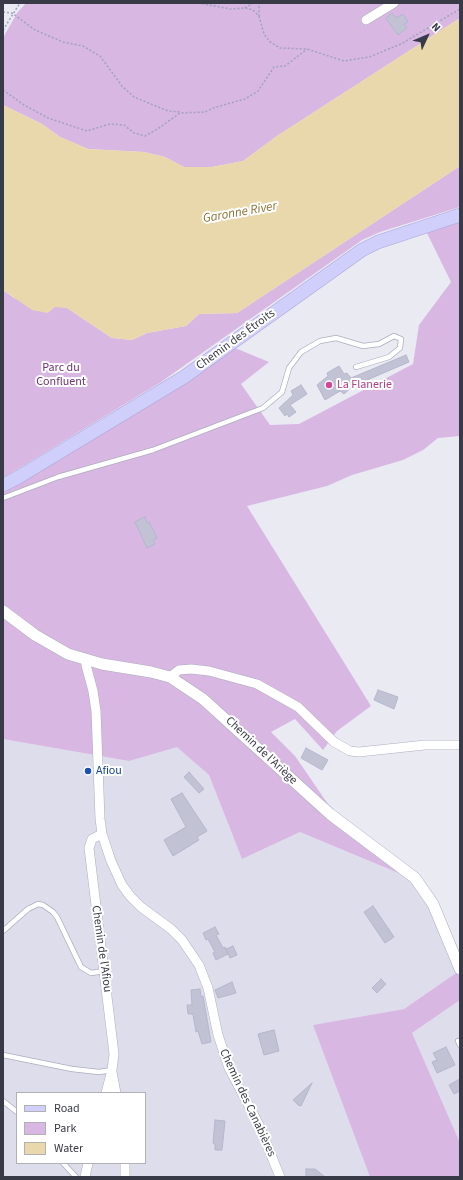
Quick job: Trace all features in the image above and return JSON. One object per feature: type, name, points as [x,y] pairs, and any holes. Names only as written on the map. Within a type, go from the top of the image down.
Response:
[{"type":"main road","name":"Chemin des Étroits","points":[[3,485],[184,377],[362,250],[378,242],[460,216]]},
{"type":"main road","name":"Chemin des Étroits","points":[[3,489],[17,478]]},
{"type":"street","points":[[366,20],[394,3]]},
{"type":"street","name":"Chemin de l'Ariège","points":[[3,611],[50,644],[86,660],[170,677],[203,699],[330,814],[415,878],[433,904],[460,969]]},
{"type":"street","name":"Chemin des Canabières","points":[[86,660],[86,665],[94,691],[96,711],[97,770],[102,834],[111,861],[122,885],[130,896],[141,907],[171,929],[182,940],[199,965],[208,988],[218,1035],[229,1068],[259,1125],[280,1177]]},
{"type":"street","points":[[170,677],[179,670],[191,669],[209,671],[257,684],[298,706],[334,742],[350,751],[359,752],[425,745],[460,745]]},
{"type":"street","name":"Chemin de l'Afiou","points":[[102,834],[92,839],[89,848],[114,1054],[112,1070],[106,1092]]},
{"type":"street","name":"Chemin de l'Afiou","points":[[112,1070],[116,1092]]},
{"type":"street","points":[[85,1177],[88,1164]]},
{"type":"street","points":[[125,1177],[126,1164]]},
{"type":"lane","points":[[3,498],[58,477],[153,450],[263,408],[282,392],[289,368],[301,352],[320,341],[336,338],[363,346],[378,344],[394,336],[401,339],[400,348],[389,357],[356,367]]},
{"type":"lane","points":[[3,931],[28,909],[38,904],[48,907],[57,917],[81,968],[91,973],[104,971]]},
{"type":"lane","points":[[3,1055],[72,1069],[99,1072],[112,1070]]},
{"type":"lane","points":[[3,1101],[16,1111]]},
{"type":"lane","points":[[64,1164],[76,1177]]},
{"type":"path","points":[[3,30],[12,13],[20,3]]},
{"type":"path","points":[[198,3],[231,9],[245,8],[253,10],[259,16]]},
{"type":"path","points":[[245,8],[253,3]]},
{"type":"path","points":[[259,3],[259,16],[264,34],[270,42],[280,48],[307,50],[344,61],[369,57],[401,44],[460,10]]},
{"type":"path","points":[[3,12],[12,13],[35,30],[63,42],[83,46],[100,56],[122,86],[134,98],[168,111],[205,112],[245,99],[258,91],[274,67],[285,66],[307,50]]},
{"type":"path","points":[[3,90],[24,105],[48,118],[87,131],[110,124],[124,125],[134,133],[145,136],[159,128],[180,112]]},
{"type":"shaded area","points":[[3,739],[129,761],[177,746],[209,775],[242,859],[300,832],[420,882],[459,971],[404,1009],[313,1025],[370,1177],[3,1177]]},
{"type":"shaded area","points":[[460,1000],[460,1143],[412,1033]]},
{"type":"green space","points":[[26,3],[460,3],[460,18],[277,136],[243,161],[212,167],[184,167],[165,157],[144,152],[88,149],[60,137],[42,124],[3,105],[3,38],[17,13]]},
{"type":"green space","name":"Parc du Confluent","points":[[460,166],[460,207],[380,232],[362,240],[161,382],[3,478],[3,290],[14,298],[67,308],[112,338],[132,340],[147,333],[186,326],[199,314],[237,313]]},
{"type":"green space","points":[[460,221],[460,436],[438,438],[423,450],[403,460],[352,475],[327,486],[247,506],[371,706],[337,731],[323,750],[295,719],[271,732],[295,756],[330,807],[420,882],[300,832],[242,859],[209,775],[177,747],[129,761],[3,739],[3,493],[235,348],[269,362],[241,384],[270,425],[299,424],[413,364],[419,325],[451,282],[426,231]]},
{"type":"green space","points":[[459,971],[460,1000],[412,1033],[460,1143],[460,1177],[370,1177],[313,1025],[404,1009]]},
{"type":"water","name":"Garonne River","points":[[460,18],[460,166],[237,313],[199,314],[186,326],[147,333],[132,340],[112,338],[67,308],[55,307],[48,313],[32,310],[3,290],[3,105],[42,124],[60,137],[88,149],[144,152],[165,157],[184,167],[212,167],[243,161],[277,136]]},
{"type":"building","points":[[392,13],[396,18],[403,14],[408,22],[404,24],[407,28],[398,35],[386,18]]},
{"type":"building","points":[[406,355],[409,362],[353,386],[344,394],[340,391],[325,400],[317,385],[328,376],[327,373],[339,366],[344,374],[347,373],[351,378]]},
{"type":"building","points":[[301,385],[307,394],[290,405],[296,412],[289,417],[287,414],[285,416],[279,408],[293,395],[291,391]]},
{"type":"building","points":[[145,517],[147,523],[149,522],[157,538],[153,540],[155,544],[147,548],[135,522]]},
{"type":"building","points":[[378,690],[398,697],[394,709],[374,700]]},
{"type":"building","points":[[306,748],[328,760],[322,770],[301,758]]},
{"type":"building","points":[[189,772],[204,789],[199,793],[184,777]]},
{"type":"building","points":[[182,793],[207,831],[197,837],[199,840],[173,856],[164,840],[186,827],[171,799]]},
{"type":"building","points":[[373,906],[394,937],[385,943],[364,912]]},
{"type":"building","points":[[215,927],[219,934],[216,935],[223,948],[225,947],[228,954],[216,960],[213,953],[215,952],[208,939],[206,940],[203,933]]},
{"type":"building","points":[[233,946],[237,955],[230,958],[226,949]]},
{"type":"building","points":[[381,979],[386,984],[377,993],[372,988]]},
{"type":"building","points":[[232,982],[236,993],[218,998],[215,990]]},
{"type":"building","points":[[200,989],[201,997],[203,996],[211,1042],[202,1044],[198,1031],[196,1032],[193,1014],[188,1014],[187,1005],[192,1005],[191,990]]},
{"type":"building","points":[[274,1030],[279,1051],[264,1055],[258,1034]]},
{"type":"building","points":[[446,1047],[455,1065],[437,1073],[432,1062],[437,1060],[433,1053]]},
{"type":"building","points":[[460,1079],[460,1091],[454,1094],[449,1085]]},
{"type":"building","points":[[312,1083],[301,1106],[298,1105],[293,1100]]},
{"type":"building","points":[[215,1120],[225,1121],[222,1150],[215,1150],[215,1144],[213,1143]]},
{"type":"building","points":[[306,1169],[315,1169],[325,1177],[306,1177]]},
{"type":"place","name":"La Flanerie","points":[[329,385]]},
{"type":"place","name":"Afiou","points":[[88,771]]}]
